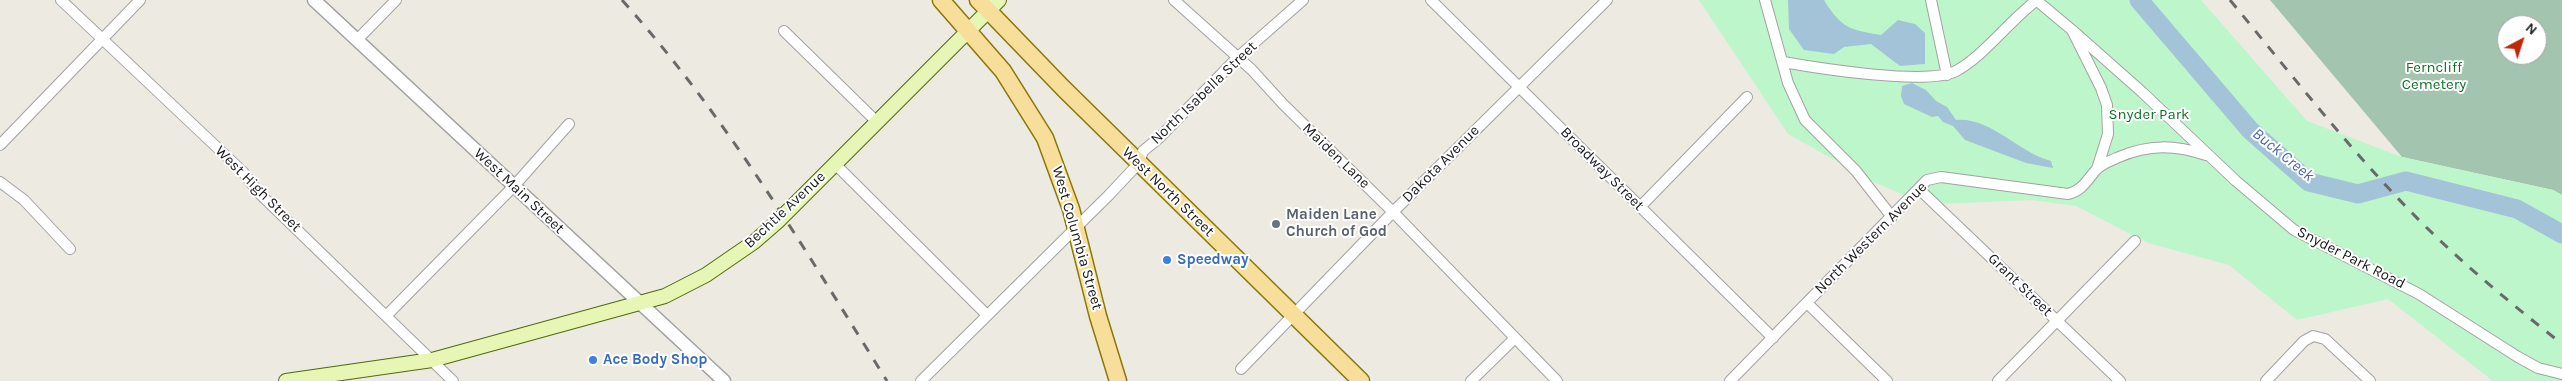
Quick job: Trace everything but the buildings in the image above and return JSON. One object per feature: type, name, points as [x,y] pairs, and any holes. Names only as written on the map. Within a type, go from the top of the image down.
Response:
[{"type":"main road","points":[[941,0],[969,29]]},
{"type":"main road","name":"Bechtle Avenue","points":[[286,381],[432,360],[665,296],[706,275],[754,242],[835,164],[969,29],[989,4]]},
{"type":"main road","name":"West North Street","points":[[989,4],[1139,163],[1361,381]]},
{"type":"main road","name":"West Columbia Street","points":[[969,29],[1003,71],[1045,138],[1058,168],[1118,381]]},
{"type":"street","name":"West High Street","points":[[61,0],[244,172],[259,193],[453,381]]},
{"type":"street","points":[[0,145],[140,0]]},
{"type":"street","name":"West Main Street","points":[[314,0],[724,381]]},
{"type":"street","points":[[357,40],[396,0]]},
{"type":"street","name":"Maiden Lane","points":[[1174,0],[1252,70],[1283,104],[1393,212],[1514,339],[1557,381]]},
{"type":"street","name":"North Isabella Street","points":[[921,381],[1139,163],[1143,151],[1159,138],[1237,58],[1303,0]]},
{"type":"street","name":"Broadway Street","points":[[1431,0],[1773,338]]},
{"type":"street","name":"Dakota Avenue","points":[[1241,369],[1393,212],[1580,25],[1608,0]]},
{"type":"street","points":[[1765,0],[1794,101],[1806,120],[1856,171],[1892,217]]},
{"type":"street","points":[[1931,0],[1947,74]]},
{"type":"street","name":"Snyder Park Road","points":[[1783,62],[1847,72],[1932,76],[1947,74],[1967,64],[2010,22],[2036,0],[2142,92],[2270,212],[2294,230],[2419,294],[2538,368],[2562,374]]},
{"type":"street","name":"Snyder Park Road","points":[[2072,30],[2090,63],[2106,105],[2108,134],[2096,169]]},
{"type":"street","points":[[784,31],[877,122]]},
{"type":"street","points":[[1640,207],[1747,97]]},
{"type":"street","points":[[387,315],[514,186],[569,124]]},
{"type":"street","name":"North Western Avenue","points":[[1730,381],[1927,180],[1941,177],[2068,194],[2083,188],[2096,169],[2113,159],[2146,148],[2175,147],[2209,156]]},
{"type":"street","points":[[835,164],[987,315]]},
{"type":"street","points":[[0,182],[24,200],[70,249]]},
{"type":"street","name":"Grant Street","points":[[1920,189],[2120,381]]},
{"type":"street","points":[[1998,381],[2136,241]]},
{"type":"street","points":[[1807,303],[1887,381]]},
{"type":"street","points":[[2266,381],[2304,341],[2313,336],[2325,339],[2370,381]]},
{"type":"street","points":[[1472,381],[1514,339]]},
{"type":"green space","name":"Snyder Park","points":[[1699,0],[2201,0],[2307,121],[2402,157],[2553,190],[2562,195],[2562,381],[2493,381],[2388,299],[2297,320],[2229,265],[2148,243],[2076,206],[2032,200],[1940,204],[1906,196],[1874,182],[1788,134]]},
{"type":"green space","name":"Ferncliff Cemetery","points":[[2270,0],[2562,0],[2562,195],[2553,190],[2402,157]]},
{"type":"water","points":[[1788,0],[1824,0],[1841,22],[1854,29],[1870,33],[1881,35],[1898,20],[1915,24],[1925,33],[1925,64],[1900,66],[1871,44],[1844,47],[1834,54],[1804,50],[1789,29]]},
{"type":"water","points":[[1912,83],[1926,90],[1936,101],[1947,107],[1956,120],[1981,124],[1992,129],[2039,157],[2051,161],[2053,168],[2026,163],[1965,140],[1953,126],[1943,122],[1938,116],[1932,117],[1904,104],[1901,96],[1902,86]]},
{"type":"waterway","name":"Buck Creek","points":[[2139,0],[2250,130],[2309,182],[2358,194],[2406,181],[2517,209],[2562,234]]},
{"type":"railway","points":[[622,0],[660,44],[730,137],[795,233],[887,381]]},
{"type":"railway","points":[[2230,0],[2371,169],[2421,222],[2472,270],[2562,344]]},
{"type":"place","name":"Maiden Lane Church of God","points":[[1276,224]]},
{"type":"place","name":"Speedway","points":[[1167,260]]},
{"type":"place","name":"Ace Body Shop","points":[[593,360]]}]
